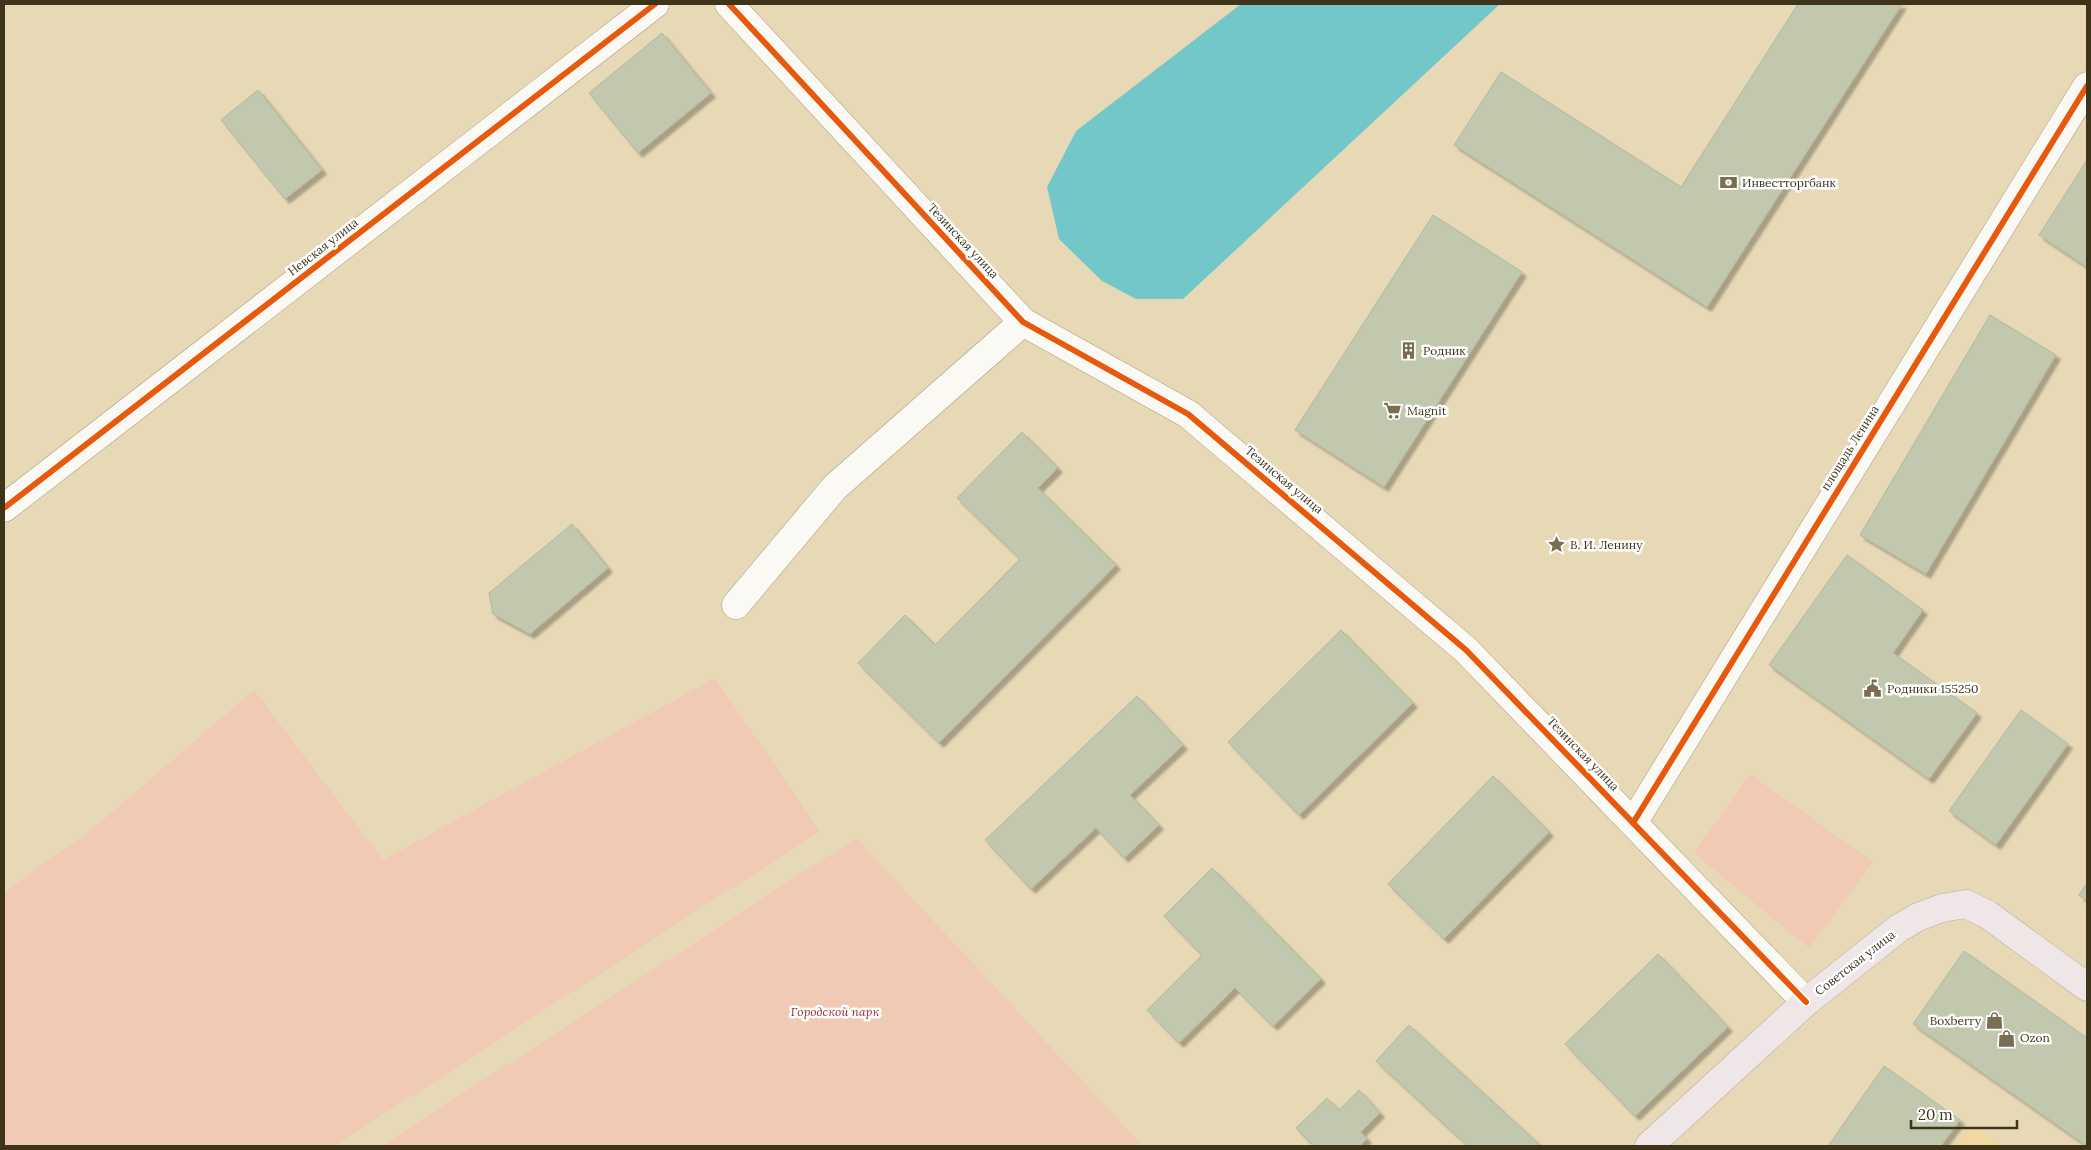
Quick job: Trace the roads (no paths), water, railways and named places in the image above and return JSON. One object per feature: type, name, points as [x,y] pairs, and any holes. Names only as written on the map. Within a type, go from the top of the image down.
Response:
[{"type":"main road","name":"Советская улица","points":[[1649,1146],[1806,1002],[1906,924],[1918,917],[1942,908],[1966,904],[1987,914],[2087,987]]},
{"type":"street","name":"Невская улица","points":[[4,508],[655,4]]},
{"type":"street","name":"Тезинская улица","points":[[729,4],[1023,322],[1188,414],[1466,650],[1806,1002]]},
{"type":"street","name":"площадь Ленина","points":[[1633,823],[2087,86]]},
{"type":"street","points":[[736,605],[835,487],[1023,322]]},
{"type":"water","points":[[1241,4],[1500,4],[1183,299],[1136,299],[1102,281],[1059,239],[1047,187],[1076,131]]},
{"type":"place","name":"Инвестторгбанк","points":[[1728,183]]},
{"type":"place","name":"Родник","points":[[1409,351]]},
{"type":"place","name":"Magnit","points":[[1393,411]]},
{"type":"place","name":"В. И. Ленину","points":[[1556,545]]},
{"type":"place","name":"Родники 155250","points":[[1873,689]]},
{"type":"place","name":"Boxberry","points":[[1995,1021]]},
{"type":"place","name":"Ozon","points":[[2006,1038]]},
{"type":"park label","name":"Городской парк","points":[[835,1012]]}]
